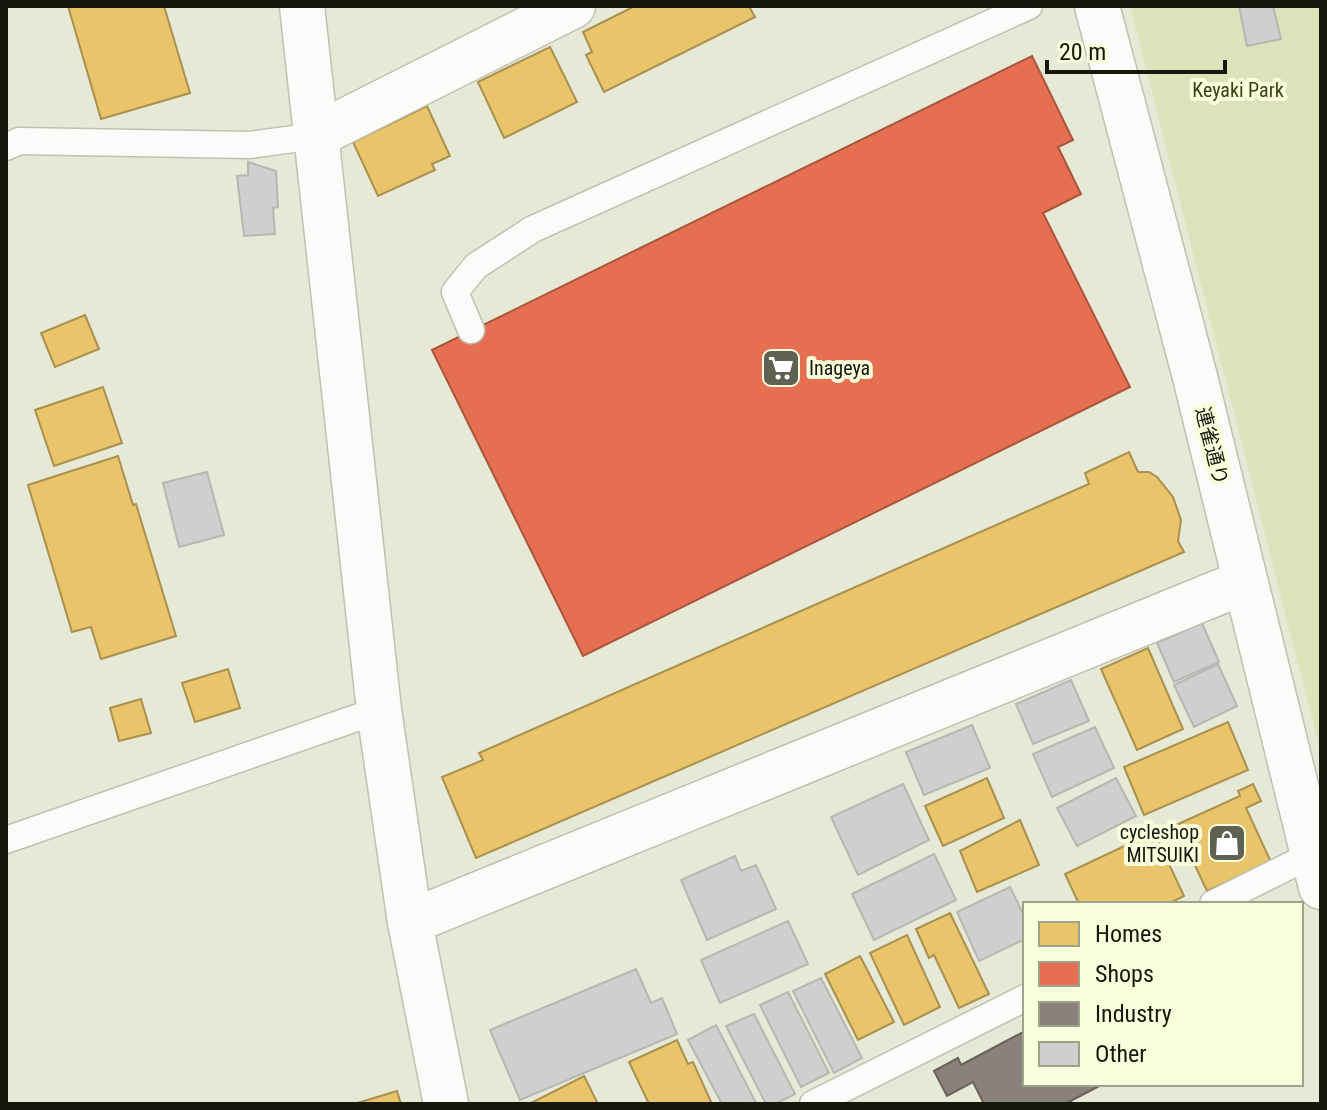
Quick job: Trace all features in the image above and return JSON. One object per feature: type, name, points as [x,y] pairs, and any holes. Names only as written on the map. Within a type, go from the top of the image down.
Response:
[{"type":"street","points":[[302,6],[379,710],[410,922],[446,1104]]},
{"type":"street","points":[[315,136],[573,6]]},
{"type":"street","name":"連雀通り","points":[[1097,6],[1195,377],[1317,870]]},
{"type":"street","points":[[410,922],[1244,582]]},
{"type":"lane","points":[[471,330],[455,292],[476,266],[533,229],[1029,6]]},
{"type":"lane","points":[[6,147],[19,141],[249,145],[315,136]]},
{"type":"lane","points":[[6,840],[379,710]]},
{"type":"lane","points":[[1219,902],[1317,870]]},
{"type":"lane","points":[[813,1104],[1023,999]]},
{"type":"green space","name":"Keyaki Park","points":[[1130,6],[1321,6],[1321,753]]},
{"type":"building: Homes","points":[[68,6],[164,6],[190,93],[101,119]]},
{"type":"building: Homes","points":[[635,6],[749,6],[755,17],[604,92],[586,55],[592,52],[583,32]]},
{"type":"building: Homes","points":[[550,47],[577,102],[504,138],[478,82]]},
{"type":"building: Homes","points":[[427,106],[450,156],[432,164],[435,170],[378,196],[353,142]]},
{"type":"building: Homes","points":[[85,315],[99,349],[55,367],[41,333]]},
{"type":"building: Homes","points":[[103,387],[122,443],[54,466],[35,410]]},
{"type":"building: Homes","points":[[1129,452],[1138,472],[1149,472],[1157,477],[1173,497],[1181,520],[1178,541],[1184,552],[476,858],[442,777],[483,760],[479,753],[1089,484],[1085,473]]},
{"type":"building: Homes","points":[[118,456],[133,505],[136,504],[176,636],[101,659],[91,627],[72,632],[28,485]]},
{"type":"building: Homes","points":[[1148,648],[1183,729],[1137,750],[1101,669]]},
{"type":"building: Homes","points":[[228,669],[240,708],[195,722],[182,683]]},
{"type":"building: Homes","points":[[141,699],[151,733],[119,741],[110,708]]},
{"type":"building: Homes","points":[[1228,722],[1248,770],[1144,815],[1124,767]]},
{"type":"building: Homes","points":[[987,778],[1004,818],[943,846],[925,806]]},
{"type":"building: Homes","points":[[1253,784],[1261,801],[1246,808],[1271,862],[1207,891],[1176,825],[1240,796],[1238,791]]},
{"type":"building: Homes","points":[[1020,820],[1039,865],[977,892],[960,851]]},
{"type":"building: Homes","points":[[1154,832],[1184,896],[1172,902],[1078,902],[1065,874]]},
{"type":"building: Homes","points":[[950,913],[989,994],[959,1008],[934,955],[929,958],[916,929]]},
{"type":"building: Homes","points":[[907,935],[940,1007],[904,1025],[870,953]]},
{"type":"building: Homes","points":[[860,956],[894,1022],[858,1040],[825,974]]},
{"type":"building: Homes","points":[[677,1040],[688,1064],[693,1062],[712,1104],[649,1104],[629,1062]]},
{"type":"building: Homes","points":[[584,1076],[598,1104],[531,1103]]},
{"type":"building: Homes","points":[[397,1091],[401,1104],[354,1104]]},
{"type":"building: Shops","name":"Inageya","points":[[1032,56],[1073,140],[1058,147],[1081,194],[1043,213],[1130,387],[583,656],[432,350]]},
{"type":"building: Industry","points":[[1023,1032],[1023,1086],[1099,1086],[1065,1104],[984,1104],[973,1082],[947,1096],[934,1071],[958,1058],[961,1065]]},
{"type":"building: Other","points":[[1239,6],[1273,6],[1281,39],[1247,46]]},
{"type":"building: Other","points":[[248,162],[276,171],[278,207],[273,208],[275,234],[244,236],[237,176],[248,175]]},
{"type":"building: Other","points":[[207,472],[224,535],[179,547],[163,483]]},
{"type":"building: Other","points":[[1202,623],[1219,662],[1174,682],[1157,643]]},
{"type":"building: Other","points":[[1218,664],[1237,706],[1194,727],[1174,685]]},
{"type":"building: Other","points":[[1071,680],[1089,721],[1033,744],[1016,704]]},
{"type":"building: Other","points":[[972,725],[990,768],[924,795],[906,752]]},
{"type":"building: Other","points":[[1095,727],[1114,768],[1052,797],[1033,754]]},
{"type":"building: Other","points":[[1116,778],[1136,816],[1077,846],[1057,808]]},
{"type":"building: Other","points":[[903,784],[929,840],[858,875],[831,817]]},
{"type":"building: Other","points":[[934,854],[956,900],[874,940],[852,894]]},
{"type":"building: Other","points":[[735,856],[741,871],[756,865],[776,909],[707,940],[681,880]]},
{"type":"building: Other","points":[[1010,887],[1023,914],[1023,940],[979,961],[957,912]]},
{"type":"building: Other","points":[[788,921],[808,964],[720,1003],[701,960]]},
{"type":"building: Other","points":[[636,969],[651,1003],[662,998],[677,1034],[520,1100],[490,1030]]},
{"type":"building: Other","points":[[821,978],[862,1058],[834,1073],[793,991]]},
{"type":"building: Other","points":[[788,992],[829,1073],[801,1087],[760,1005]]},
{"type":"building: Other","points":[[754,1014],[795,1094],[775,1104],[766,1104],[726,1026]]},
{"type":"building: Other","points":[[716,1025],[756,1103],[722,1104],[688,1040]]},
{"type":"place","name":"Inageya","points":[[781,368]]},
{"type":"place","name":"cycleshop MITSUIKI","points":[[1227,843]]}]
